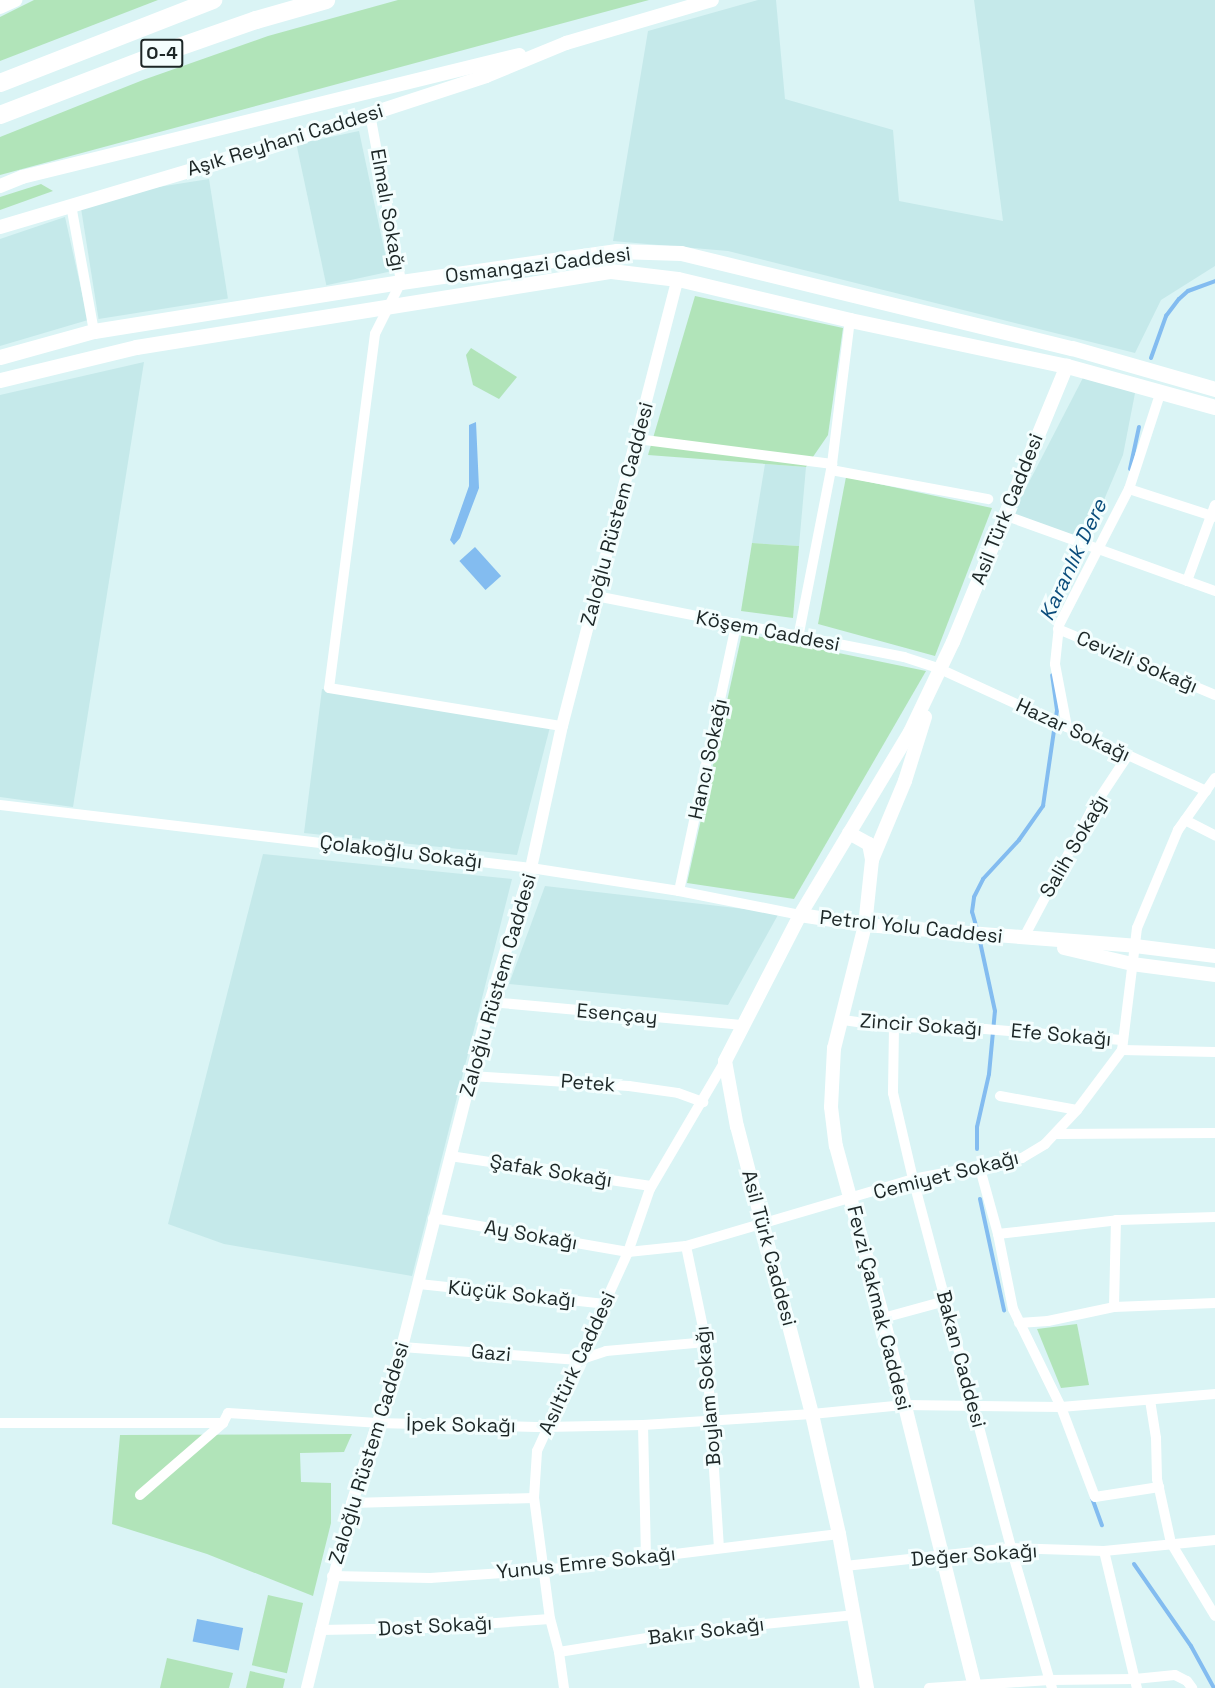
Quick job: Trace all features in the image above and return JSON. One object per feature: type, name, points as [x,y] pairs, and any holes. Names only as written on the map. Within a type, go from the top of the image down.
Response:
[{"type":"highway","name":"O-4","points":[[0,83],[213,0]]},
{"type":"highway","name":"O-4","points":[[0,115],[256,20],[326,0]]},
{"type":"main road","points":[[0,7],[15,0]]},
{"type":"main road","name":"Aşık Reyhani Caddesi","points":[[0,186],[22,177],[566,43],[712,0]]},
{"type":"main road","name":"Aşık Reyhani Caddesi","points":[[0,227],[231,159],[370,114],[486,76],[566,43]]},
{"type":"main road","name":"Osmangazi Caddesi","points":[[0,357],[94,331],[401,282],[617,252],[681,253],[1072,348],[1215,389]]},
{"type":"main road","name":"Osmangazi Caddesi","points":[[0,380],[136,347],[392,304],[611,271],[678,279],[850,320],[1067,366],[1215,406]]},
{"type":"main road","name":"Asil Türk Caddesi","points":[[867,1688],[845,1566],[812,1414],[737,1127],[725,1061],[800,915],[910,732],[940,669],[1067,366],[1072,348]]},
{"type":"main road","name":"Asil Türk Caddesi","points":[[865,925],[865,907],[872,860],[905,781],[940,669]]},
{"type":"main road","points":[[849,833],[869,844],[872,860]]},
{"type":"main road","points":[[865,907],[886,927]]},
{"type":"main road","name":"Petrol Yolu Caddesi","points":[[800,915],[865,925],[1135,946],[1215,956]]},
{"type":"main road","name":"Fevzi Çakmak Caddesi","points":[[865,925],[843,1020],[834,1048],[831,1107],[836,1146],[853,1198],[903,1405],[944,1556],[974,1686]]},
{"type":"main road","name":"Petrol Yolu Caddesi","points":[[1023,939],[1132,964],[1215,975]]},
{"type":"street","name":"Elmalı Sokağı","points":[[370,114],[401,282],[375,334],[329,688],[562,726]]},
{"type":"street","points":[[71,205],[94,331]]},
{"type":"street","name":"Zaloğlu Rüstem Caddesi","points":[[307,1688],[351,1503],[402,1347],[433,1218],[490,1002],[531,868],[562,726],[678,279]]},
{"type":"street","points":[[798,638],[831,467],[850,320]]},
{"type":"street","points":[[1065,726],[1055,664],[1058,629],[1129,489],[1161,392]]},
{"type":"street","points":[[637,439],[831,467],[988,499]]},
{"type":"street","points":[[1129,489],[1214,513],[1187,581]]},
{"type":"street","points":[[1004,515],[1215,591]]},
{"type":"street","name":"Köşem Caddesi","points":[[596,596],[736,626],[904,657],[940,669]]},
{"type":"street","name":"Hancı Sokağı","points":[[680,891],[736,626]]},
{"type":"street","name":"Cevizli Sokağı","points":[[1058,629],[1215,695]]},
{"type":"street","name":"Hazar Sokağı","points":[[940,669],[1206,791]]},
{"type":"street","name":"Salih Sokağı","points":[[1023,939],[1080,832],[1128,755]]},
{"type":"street","points":[[1122,1045],[1137,928],[1178,830],[1215,778]]},
{"type":"street","name":"Çolakoğlu Sokağı","points":[[0,805],[531,868],[680,891],[800,915]]},
{"type":"street","points":[[1185,820],[1215,835]]},
{"type":"street","name":"Esençay","points":[[490,1002],[744,1025]]},
{"type":"street","name":"Zincir Sokağı","points":[[843,1020],[894,1027],[1000,1030]]},
{"type":"street","name":"Bakan Caddesi","points":[[894,1027],[893,1093],[913,1179],[1011,1548],[1051,1684]]},
{"type":"street","name":"Efe Sokağı","points":[[1000,1030],[1122,1045],[1215,1052]]},
{"type":"street","name":"Cemiyet Sokağı","points":[[686,1246],[913,1179],[1022,1158],[1045,1144],[1077,1110],[1122,1045]]},
{"type":"street","name":"Asıltürk Caddesi","points":[[564,1688],[559,1652],[550,1619],[534,1498],[537,1450],[628,1252],[651,1186],[703,1102],[725,1061]]},
{"type":"street","name":"Petek","points":[[471,1076],[629,1086],[678,1093],[703,1102]]},
{"type":"street","points":[[1000,1096],[1077,1110]]},
{"type":"street","points":[[1055,1134],[1215,1133]]},
{"type":"street","name":"Şafak Sokağı","points":[[450,1156],[651,1186]]},
{"type":"street","points":[[979,1165],[998,1234],[1013,1309],[1061,1407],[1095,1497],[1159,1487]]},
{"type":"street","points":[[998,1234],[1116,1220],[1215,1217]]},
{"type":"street","name":"Ay Sokağı","points":[[433,1218],[628,1252],[686,1246]]},
{"type":"street","points":[[1114,1307],[1116,1220]]},
{"type":"street","name":"Boylam Sokağı","points":[[686,1246],[706,1342],[713,1422],[719,1548]]},
{"type":"street","name":"Küçük Sokağı","points":[[418,1284],[605,1304]]},
{"type":"street","points":[[883,1318],[945,1301]]},
{"type":"street","points":[[1019,1323],[1048,1321],[1114,1307],[1215,1303]]},
{"type":"street","points":[[579,1360],[606,1351],[706,1342]]},
{"type":"street","name":"Gazi","points":[[402,1347],[579,1360]]},
{"type":"street","name":"İpek Sokağı","points":[[223,1423],[228,1413],[376,1423],[546,1427],[643,1425],[713,1422],[903,1405],[1061,1407],[1215,1394]]},
{"type":"street","points":[[1150,1400],[1156,1438],[1159,1487],[1171,1543],[1215,1616]]},
{"type":"street","points":[[0,1423],[223,1423]]},
{"type":"street","points":[[140,1495],[223,1423]]},
{"type":"street","points":[[643,1425],[646,1557]]},
{"type":"street","points":[[351,1503],[534,1498]]},
{"type":"street","name":"Yunus Emre Sokağı","points":[[332,1576],[430,1578],[544,1570],[838,1534]]},
{"type":"street","name":"Değer Sokağı","points":[[845,1566],[1011,1548],[1104,1551],[1215,1540]]},
{"type":"street","points":[[1104,1551],[1136,1683]]},
{"type":"street","name":"Bakır Sokağı","points":[[559,1652],[684,1632],[853,1615]]},
{"type":"street","name":"Dost Sokağı","points":[[320,1630],[425,1628],[550,1619]]},
{"type":"street","points":[[929,1688],[1136,1683],[1175,1675],[1187,1681],[1192,1688]]},
{"type":"shaded area","points":[[758,0],[776,0],[785,99],[893,130],[899,201],[1003,221],[974,0],[1215,0],[1215,266],[1161,300],[1135,353],[728,251],[613,241],[648,31]]},
{"type":"shaded area","points":[[359,131],[389,272],[326,285],[296,144]]},
{"type":"shaded area","points":[[209,179],[228,299],[99,319],[80,199]]},
{"type":"shaded area","points":[[65,217],[88,320],[0,346],[0,239]]},
{"type":"shaded area","points":[[144,362],[73,807],[0,797],[0,395]]},
{"type":"shaded area","points":[[1086,372],[1136,388],[1123,455],[1087,540],[1012,515]]},
{"type":"shaded area","points":[[765,464],[806,467],[799,546],[752,543]]},
{"type":"shaded area","points":[[322,689],[550,727],[517,855],[304,833]]},
{"type":"shaded area","points":[[263,854],[512,879],[412,1276],[224,1244],[168,1224]]},
{"type":"shaded area","points":[[545,886],[779,913],[728,1005],[509,984]]},
{"type":"green space","points":[[34,0],[158,0],[0,61],[0,17]]},
{"type":"green space","points":[[398,0],[649,0],[0,175],[0,137],[143,80],[268,36]]},
{"type":"green space","points":[[41,184],[53,191],[0,210],[0,197]]},
{"type":"green space","points":[[695,296],[843,328],[828,435],[806,467],[648,455]]},
{"type":"green space","points":[[471,348],[517,377],[499,399],[473,385],[466,355]]},
{"type":"green space","points":[[846,477],[992,508],[935,656],[818,624]]},
{"type":"green space","points":[[752,543],[799,546],[793,618],[741,611]]},
{"type":"green space","points":[[742,633],[926,671],[794,899],[687,883]]},
{"type":"green space","points":[[1077,1324],[1089,1385],[1061,1388],[1037,1329]]},
{"type":"green space","points":[[352,1434],[344,1452],[300,1453],[301,1482],[331,1483],[331,1523],[313,1596],[207,1554],[112,1524],[120,1435]]},
{"type":"green space","points":[[268,1595],[303,1603],[287,1673],[252,1665]]},
{"type":"green space","points":[[167,1658],[233,1673],[229,1688],[160,1688]]},
{"type":"green space","points":[[250,1671],[285,1679],[283,1688],[246,1688]]},
{"type":"water","points":[[476,422],[479,488],[460,538],[454,545],[450,540],[469,486],[469,425]]},
{"type":"water","points":[[475,547],[501,576],[485,590],[459,561]]},
{"type":"water","points":[[197,1619],[243,1628],[239,1651],[193,1642]]},
{"type":"waterway","name":"Karanlık Dere","points":[[1151,358],[1166,316],[1179,299],[1188,291],[1215,281]]},
{"type":"waterway","name":"Karanlık Dere","points":[[1130,469],[1139,427]]},
{"type":"waterway","name":"Karanlık Dere","points":[[977,929],[972,912],[974,897],[983,879],[1019,840],[1043,806],[1057,710],[1052,675]]},
{"type":"waterway","name":"Karanlık Dere","points":[[977,1149],[977,1127],[989,1074],[995,1011],[979,937]]},
{"type":"waterway","name":"Karanlık Dere","points":[[980,1199],[1004,1310]]},
{"type":"waterway","points":[[1092,1498],[1102,1525]]},
{"type":"waterway","name":"Karanlık Dere","points":[[1134,1564],[1191,1646],[1214,1688]]}]
